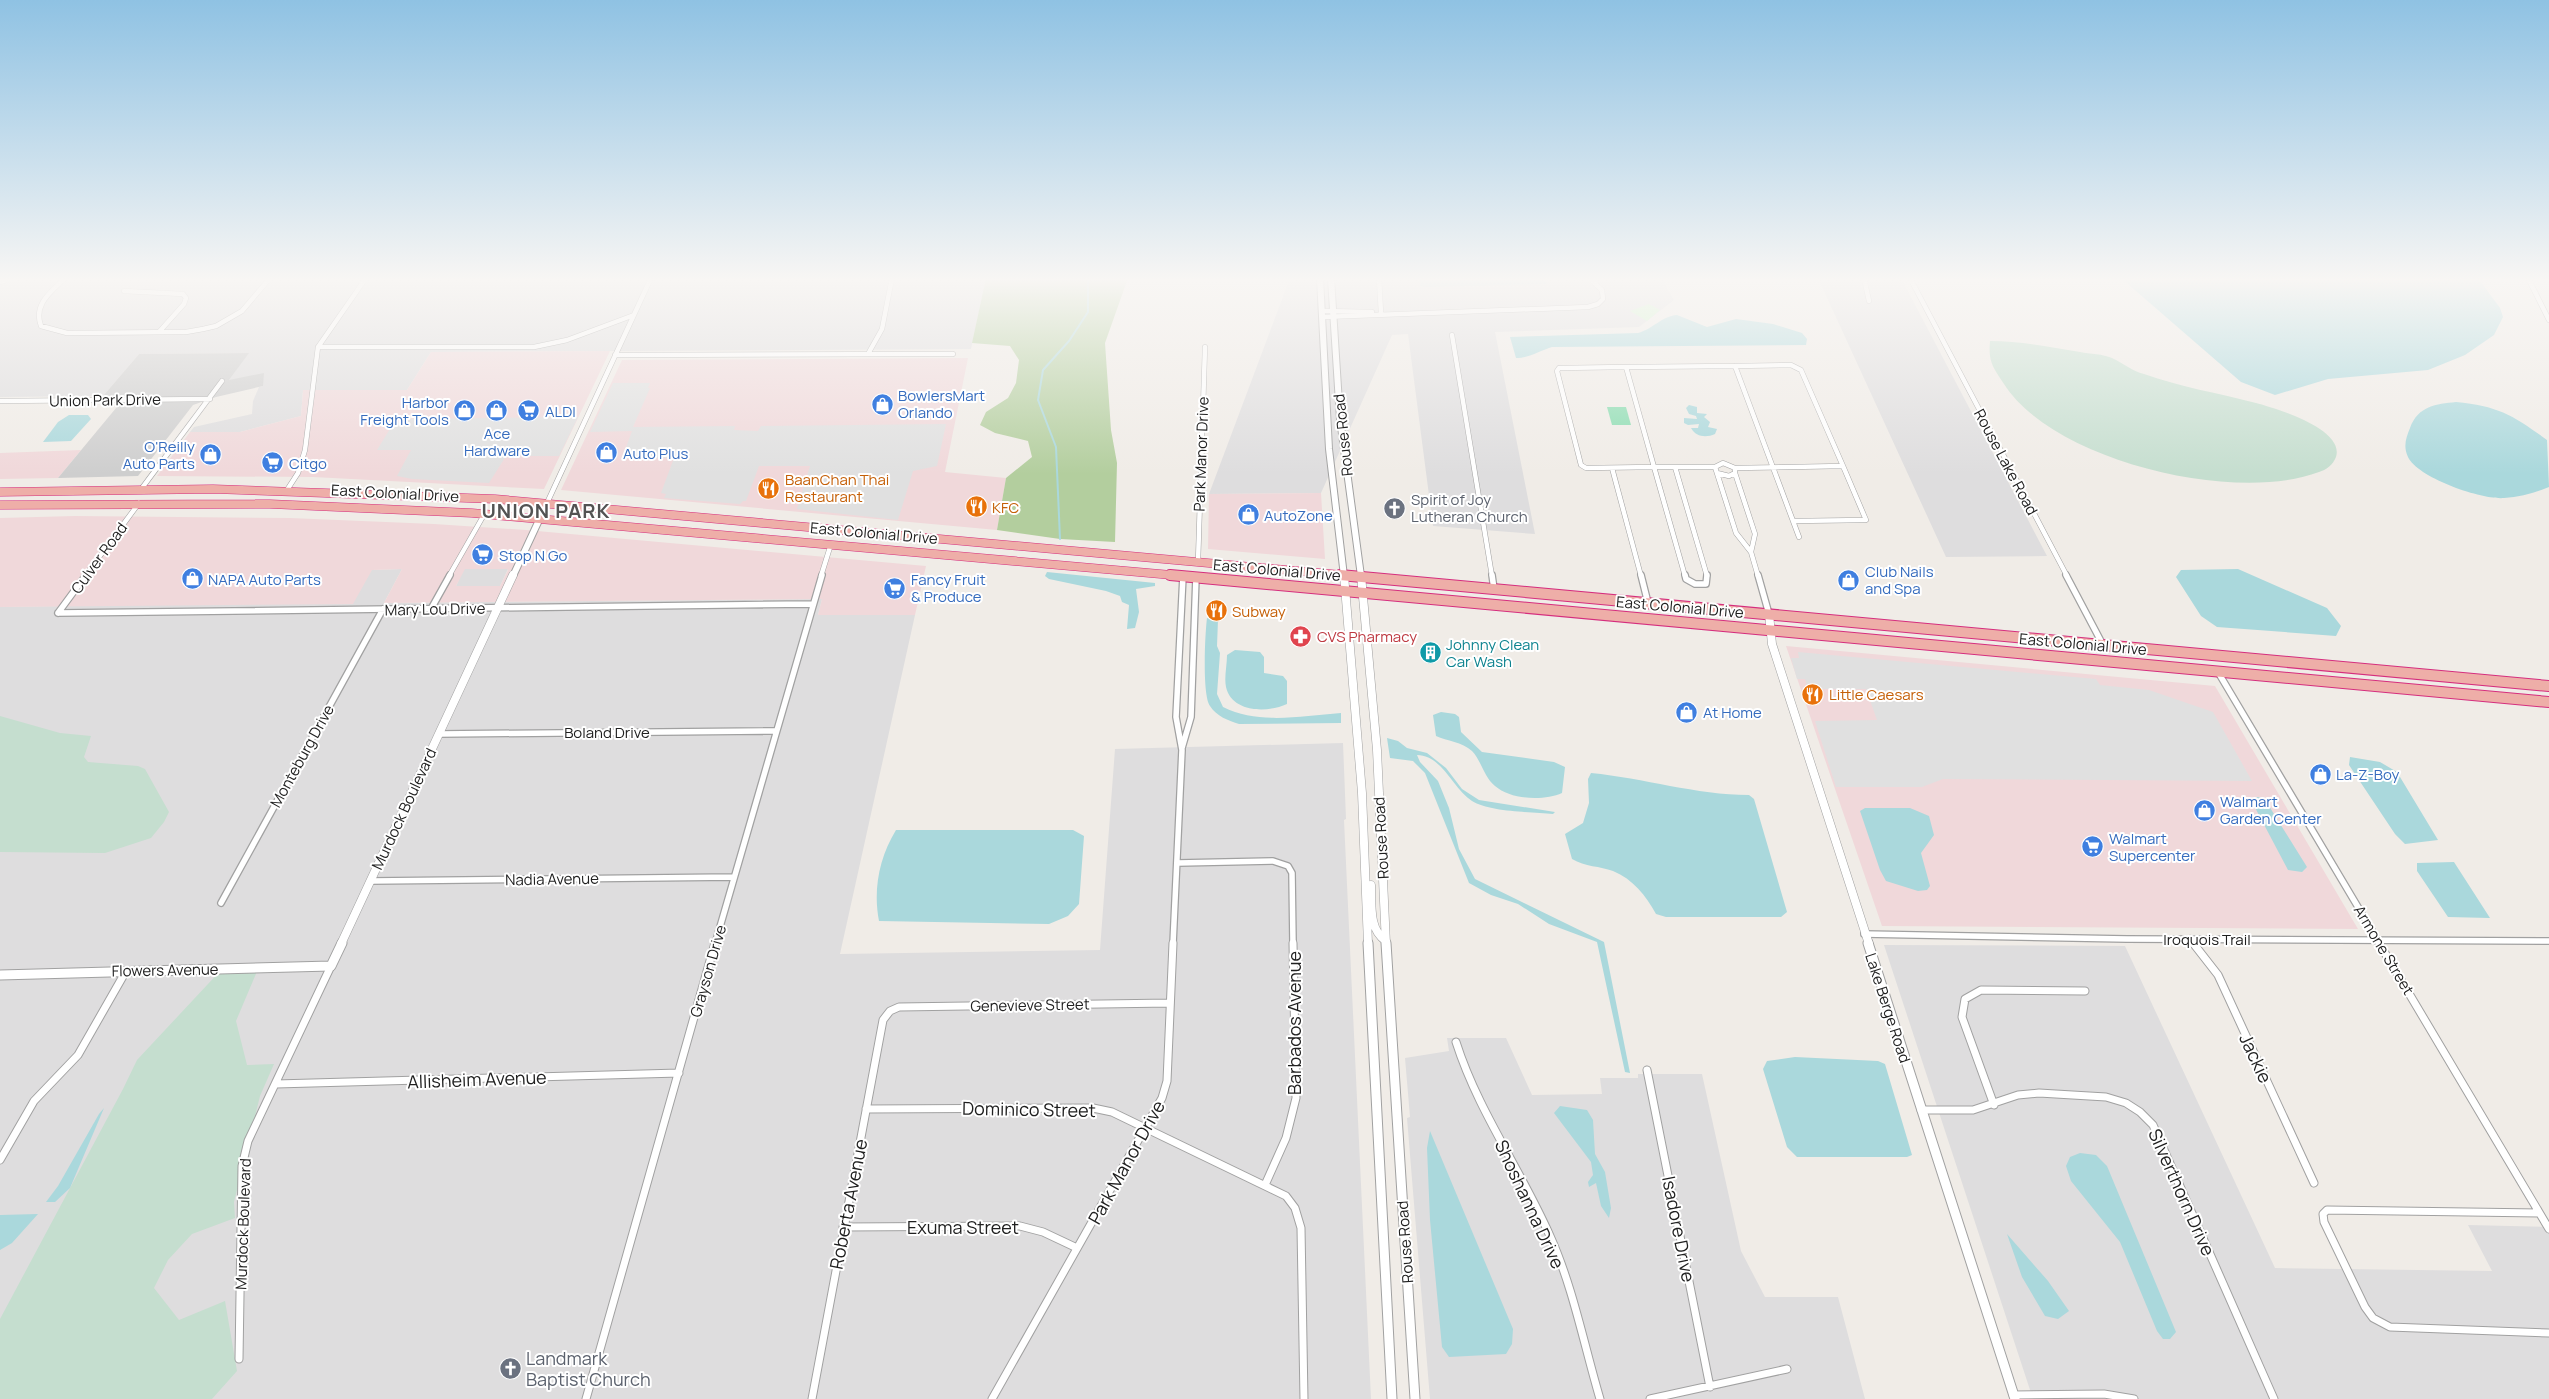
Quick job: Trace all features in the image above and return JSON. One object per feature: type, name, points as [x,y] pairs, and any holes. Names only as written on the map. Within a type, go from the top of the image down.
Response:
[{"type":"highway","name":"East Colonial Drive","points":[[0,492],[142,488],[287,490],[547,502],[2549,686]]},
{"type":"highway","points":[[100,503],[121,499],[142,488]]},
{"type":"highway","points":[[243,503],[266,499],[287,490]]},
{"type":"highway","points":[[279,504],[291,497],[321,491]]},
{"type":"highway","name":"East Colonial Drive","points":[[0,505],[243,503],[540,517],[2549,702]]},
{"type":"highway","points":[[804,541],[831,535],[839,529]]},
{"type":"highway","points":[[831,544],[843,537],[870,532]]},
{"type":"highway","points":[[1016,561],[1025,554],[1038,550],[1053,549]]},
{"type":"highway","points":[[2070,658],[2088,655],[2103,645]]},
{"type":"highway","points":[[2218,672],[2220,665],[2227,660],[2237,657]]},
{"type":"highway","points":[[2447,693],[2449,684],[2468,678]]},
{"type":"street","points":[[287,490],[298,472],[305,450],[315,358],[321,343]]},
{"type":"street","points":[[318,347],[534,347],[552,343]]},
{"type":"street","name":"Murdock Boulevard","points":[[239,1359],[242,1166],[248,1141],[621,343]]},
{"type":"street","points":[[868,354],[876,343]]},
{"type":"street","name":"Rouse Road","points":[[1324,343],[1329,449],[1345,575],[1366,858],[1372,1034],[1392,1399]]},
{"type":"street","name":"Rouse Road","points":[[1336,343],[1340,419],[1364,593],[1377,750],[1386,941],[1416,1399]]},
{"type":"street","points":[[1453,343],[1494,589]]},
{"type":"street","name":"Rouse Lake Road","points":[[1944,343],[2103,645]]},
{"type":"street","name":"Park Manor Drive","points":[[1198,562],[1205,347]]},
{"type":"street","points":[[615,355],[953,354]]},
{"type":"street","points":[[1793,521],[1866,520],[1843,466],[1801,370],[1791,365],[1559,368],[1557,371],[1579,464],[1586,468],[1675,467],[1716,470],[1729,476],[1735,471],[1773,466],[1843,466]]},
{"type":"street","points":[[1735,366],[1799,537]]},
{"type":"street","points":[[1626,368],[1686,579],[1695,584],[1706,584],[1708,579],[1675,467]]},
{"type":"street","points":[[142,488],[210,399],[222,380]]},
{"type":"street","name":"Union Park Drive","points":[[0,401],[210,399]]},
{"type":"street","points":[[1716,470],[1723,463],[1735,471],[1755,534],[1751,552]]},
{"type":"street","points":[[1612,468],[1648,603]]},
{"type":"street","points":[[1716,470],[1736,533],[1751,552],[1769,614]]},
{"type":"street","name":"Culver Road","points":[[58,613],[139,503]]},
{"type":"street","points":[[431,609],[485,513]]},
{"type":"street","name":"Grayson Drive","points":[[586,1399],[775,731],[831,544]]},
{"type":"street","name":"Park Manor Drive","points":[[992,1399],[1146,1128],[1162,1098],[1167,1081],[1182,750],[1176,717],[1183,576]]},
{"type":"street","name":"Park Manor Drive","points":[[1182,750],[1191,717],[1196,577]]},
{"type":"street","name":"Mary Lou Drive","points":[[58,613],[812,604]]},
{"type":"street","name":"Monteburg Drive","points":[[221,903],[383,609]]},
{"type":"street","name":"Lake Berge Road","points":[[1769,614],[1772,641],[1864,934],[2014,1397]]},
{"type":"street","name":"Armone Street","points":[[2218,672],[2549,1229]]},
{"type":"street","name":"Boland Drive","points":[[439,734],[775,731]]},
{"type":"street","points":[[1366,858],[1371,882],[1374,923],[1378,935],[1386,941]]},
{"type":"street","name":"Barbados Avenue","points":[[1178,863],[1274,860],[1288,866],[1292,873],[1296,1098],[1286,1138],[1265,1185]]},
{"type":"street","name":"Nadia Avenue","points":[[370,881],[734,877]]},
{"type":"street","name":"Iroquois Trail","points":[[1864,934],[2379,941],[2549,941]]},
{"type":"street","name":"Jackie","points":[[2190,939],[2218,976],[2314,1183]]},
{"type":"street","name":"Flowers Avenue","points":[[0,975],[331,966]]},
{"type":"street","points":[[0,1160],[34,1101],[78,1055],[126,971]]},
{"type":"street","points":[[1994,1105],[1962,1017],[1965,999],[1980,990],[2086,991]]},
{"type":"street","name":"Genevieve Street","points":[[890,1011],[899,1007],[1170,1003]]},
{"type":"street","name":"Roberta Avenue","points":[[812,1399],[883,1020],[890,1011]]},
{"type":"street","name":"Shoshanna Drive","points":[[1456,1042],[1466,1074],[1550,1236],[1561,1265],[1600,1399]]},
{"type":"street","name":"Isadore Drive","points":[[1647,1070],[1710,1387]]},
{"type":"street","name":"Allisheim Avenue","points":[[276,1084],[679,1073]]},
{"type":"street","name":"Silverthorn Drive","points":[[1921,1110],[1973,1110],[1994,1105],[2018,1095],[2039,1093],[2106,1097],[2140,1112],[2153,1125],[2274,1399]]},
{"type":"street","name":"Dominico Street","points":[[866,1109],[1093,1108],[1112,1112],[1265,1185]]},
{"type":"street","points":[[1265,1185],[1286,1196],[1295,1208],[1301,1228],[1304,1399]]},
{"type":"street","points":[[2539,1213],[2327,1210],[2323,1214],[2324,1222],[2365,1307],[2374,1318],[2390,1327],[2549,1333]]},
{"type":"street","name":"Exuma Street","points":[[843,1227],[1020,1226],[1044,1232],[1077,1248]]},
{"type":"street","points":[[1650,1399],[1787,1370]]},
{"type":"street","points":[[2014,1397],[2105,1397],[2134,1399]]},
{"type":"shaded area","points":[[0,343],[972,343],[971,349],[431,352],[407,390],[303,390],[301,416],[240,432],[190,432],[194,427],[252,414],[253,401],[259,387],[263,386],[229,380],[248,353],[139,354],[103,396],[0,397]]},
{"type":"shaded area","points":[[1266,343],[1388,343],[1321,493],[1209,494]]},
{"type":"shaded area","points":[[1409,343],[1497,343],[1535,534],[1433,526]]},
{"type":"shaded area","points":[[1848,343],[1935,343],[2047,556],[1946,557]]},
{"type":"shaded area","points":[[610,351],[544,489],[313,477],[157,476],[190,432],[240,432],[301,416],[303,390],[407,390],[431,352]]},
{"type":"shaded area","points":[[249,353],[229,380],[264,373],[263,386],[216,397],[193,405],[138,476],[58,478],[126,396],[103,396],[139,354]]},
{"type":"shaded area","points":[[968,358],[945,472],[1006,478],[997,530],[561,490],[622,360]]},
{"type":"shaded area","points":[[613,383],[650,383],[648,388],[650,388],[633,427],[735,426],[734,430],[758,431],[761,426],[946,424],[937,466],[913,471],[898,520],[797,509],[810,466],[759,466],[746,501],[740,504],[664,498],[666,494],[661,493],[674,458],[628,458],[629,455],[624,453],[632,431],[590,432]]},
{"type":"shaded area","points":[[578,417],[559,456],[506,456],[489,483],[412,479],[397,476],[411,450],[377,450],[393,424],[398,424],[401,419]]},
{"type":"shaded area","points":[[81,450],[58,478],[0,479],[0,453]]},
{"type":"shaded area","points":[[1321,493],[1325,559],[1208,549],[1209,494]]},
{"type":"shaded area","points":[[75,516],[290,518],[434,524],[526,530],[926,566],[915,615],[818,615],[822,599],[384,603],[402,569],[372,570],[353,604],[0,607],[0,518]],"holes":[[[465,569],[507,569],[500,586],[456,586]]]},
{"type":"shaded area","points":[[402,569],[384,603],[822,599],[818,615],[915,615],[840,954],[1100,950],[1115,749],[1343,743],[1346,819],[1344,820],[1371,1399],[0,1399],[0,607],[61,606],[372,570]]},
{"type":"shaded area","points":[[464,569],[508,569],[500,586],[456,586]]},
{"type":"shaded area","points":[[1786,646],[2215,686],[2358,929],[1882,926]]},
{"type":"shaded area","points":[[1798,652],[2096,679],[2100,685],[2149,690],[2213,712],[2252,781],[1943,779],[1922,787],[1836,787],[1815,721],[1877,720],[1866,689],[1808,689],[1805,679],[1797,679],[1791,658],[1799,658]]},
{"type":"shaded area","points":[[1884,945],[2125,946],[2275,1268],[2492,1271],[2468,1225],[2549,1227],[2549,1399],[2033,1399]]},
{"type":"shaded area","points":[[1447,1038],[1506,1038],[1532,1095],[1602,1094],[1600,1078],[1638,1078],[1638,1074],[1702,1074],[1741,1251],[1765,1297],[1838,1297],[1865,1399],[1430,1399],[1407,1118],[1410,1117],[1405,1058],[1449,1051]]},
{"type":"green space","points":[[976,343],[1105,343],[1111,430],[1117,463],[1115,542],[1060,539],[997,530],[1006,478],[1032,457],[1028,441],[995,433],[980,425],[986,412],[1008,398],[1016,383],[1019,360],[1010,346]]},
{"type":"green space","points":[[1990,343],[2026,343],[2112,358],[2135,371],[2158,379],[2256,403],[2306,421],[2330,437],[2336,447],[2336,457],[2329,467],[2324,470],[2283,481],[2241,483],[2195,479],[2148,469],[2103,454],[2062,435],[2028,411],[2004,384],[1994,368],[1990,354]]},
{"type":"green space","points":[[1607,407],[1626,407],[1631,425],[1612,425]]},
{"type":"green space","points":[[0,716],[60,733],[91,736],[84,757],[88,762],[138,766],[145,769],[169,812],[164,822],[151,838],[105,853],[0,852]]},
{"type":"green space","points":[[222,969],[258,969],[236,1021],[247,1065],[274,1064],[260,1096],[234,1202],[235,1218],[192,1234],[168,1260],[154,1288],[179,1320],[225,1301],[237,1371],[212,1399],[0,1399],[0,1319],[137,1060]]},
{"type":"water","points":[[1512,343],[1806,343],[1806,345],[1552,347],[1530,356],[1516,358]]},
{"type":"water","points":[[2196,343],[2482,343],[2465,355],[2428,370],[2328,379],[2275,395],[2241,382]]},
{"type":"water","points":[[2456,402],[2495,409],[2515,418],[2547,440],[2549,487],[2522,496],[2494,498],[2437,480],[2414,465],[2406,453],[2405,446],[2413,421],[2428,408]]},
{"type":"water","points":[[1689,405],[1697,407],[1697,413],[1707,414],[1704,417],[1710,422],[1708,427],[1717,429],[1715,434],[1708,436],[1698,435],[1691,428],[1698,428],[1699,424],[1688,425],[1684,423],[1684,418],[1697,419],[1696,416],[1689,414],[1686,408]]},
{"type":"water","points":[[69,415],[88,415],[91,419],[71,441],[43,442],[58,422]]},
{"type":"water","points":[[2238,569],[2327,608],[2341,626],[2336,636],[2217,627],[2201,616],[2176,577],[2181,570]]},
{"type":"water","points":[[1047,572],[1155,583],[1155,586],[1136,589],[1139,612],[1135,628],[1127,629],[1129,605],[1122,602],[1120,596],[1106,591],[1049,579],[1045,576]]},
{"type":"water","points":[[1207,618],[1218,620],[1217,646],[1220,653],[1217,694],[1223,707],[1237,713],[1266,718],[1341,713],[1341,723],[1239,724],[1227,720],[1216,713],[1207,700],[1206,690],[1205,650]]},
{"type":"water","points":[[1235,650],[1260,652],[1264,657],[1264,673],[1283,676],[1287,681],[1287,704],[1270,709],[1252,709],[1235,702],[1230,696],[1225,680],[1227,655]]},
{"type":"water","points":[[1441,712],[1455,714],[1459,717],[1461,732],[1482,752],[1554,762],[1565,767],[1562,793],[1555,796],[1528,798],[1502,791],[1491,782],[1472,751],[1436,736],[1433,715]]},
{"type":"water","points":[[1387,738],[1398,741],[1407,748],[1427,753],[1446,768],[1462,789],[1479,800],[1555,812],[1553,814],[1511,811],[1480,805],[1465,796],[1433,760],[1426,756],[1417,755],[1420,762],[1438,781],[1449,808],[1459,849],[1475,879],[1604,942],[1630,1073],[1625,1072],[1597,942],[1549,924],[1518,904],[1491,895],[1469,883],[1425,773],[1413,761],[1390,758]]},
{"type":"water","points":[[2350,757],[2380,762],[2397,772],[2438,840],[2405,844],[2395,834],[2349,765]]},
{"type":"water","points":[[1591,773],[1709,792],[1749,795],[1754,799],[1787,912],[1781,917],[1666,917],[1656,914],[1633,883],[1620,874],[1608,869],[1582,864],[1572,859],[1565,834],[1583,823],[1589,803],[1588,779]]},
{"type":"water","points":[[2257,797],[2264,798],[2307,867],[2302,872],[2288,870],[2251,800]]},
{"type":"water","points":[[1865,808],[1910,808],[1929,816],[1934,835],[1921,853],[1930,886],[1927,890],[1918,891],[1886,881],[1880,870],[1860,811]]},
{"type":"water","points":[[896,830],[1073,830],[1084,836],[1079,904],[1068,916],[1049,924],[879,921],[877,886],[879,874],[885,852]]},
{"type":"water","points":[[2454,862],[2490,918],[2448,917],[2417,871],[2417,863]]},
{"type":"water","points":[[1795,1057],[1878,1061],[1885,1064],[1912,1155],[1907,1157],[1797,1157],[1787,1147],[1763,1069],[1767,1061]]},
{"type":"water","points":[[1560,1106],[1587,1110],[1593,1120],[1595,1154],[1605,1172],[1611,1208],[1609,1218],[1601,1206],[1596,1183],[1589,1187],[1588,1182],[1593,1175],[1591,1162],[1554,1113]]},
{"type":"water","points":[[104,1108],[70,1188],[55,1202],[46,1202],[58,1186]]},
{"type":"water","points":[[1430,1131],[1513,1329],[1512,1344],[1506,1354],[1449,1357],[1442,1347],[1430,1220],[1427,1148]]},
{"type":"water","points":[[2080,1153],[2096,1155],[2107,1166],[2176,1332],[2170,1339],[2163,1339],[2157,1331],[2120,1242],[2071,1181],[2066,1166],[2070,1157]]},
{"type":"water","points":[[38,1214],[12,1243],[0,1250],[0,1215]]},
{"type":"water","points":[[2007,1234],[2048,1281],[2069,1311],[2058,1319],[2045,1316],[2022,1277]]},
{"type":"waterway","points":[[1060,539],[1056,447],[1038,400],[1043,370],[1067,343]]},
{"type":"place","name":"BowlersMart Orlando","points":[[882,404]]},
{"type":"place","name":"Ace Hardware","points":[[497,410]]},
{"type":"place","name":"Harbor Freight Tools","points":[[465,411]]},
{"type":"place","name":"ALDI","points":[[529,411]]},
{"type":"place","name":"Auto Plus","points":[[607,453]]},
{"type":"place","name":"O'Reilly Auto Parts","points":[[211,455]]},
{"type":"place","name":"Citgo","points":[[273,463]]},
{"type":"place","name":"BaanChan Thai Restaurant","points":[[769,488]]},
{"type":"place","name":"KFC","points":[[976,507]]},
{"type":"place","name":"Spirit of Joy Lutheran Church","points":[[1395,508]]},
{"type":"place","name":"AutoZone","points":[[1248,515]]},
{"type":"place","name":"Stop N Go","points":[[483,555]]},
{"type":"place","name":"NAPA Auto Parts","points":[[192,579]]},
{"type":"place","name":"Club Nails and Spa","points":[[1849,580]]},
{"type":"place","name":"Fancy Fruit & Produce","points":[[895,588]]},
{"type":"place","name":"Subway","points":[[1216,611]]},
{"type":"place","name":"CVS Pharmacy","points":[[1301,636]]},
{"type":"place","name":"Johnny Clean Car Wash","points":[[1430,653]]},
{"type":"place","name":"Little Caesars","points":[[1813,694]]},
{"type":"place","name":"At Home","points":[[1687,712]]},
{"type":"place","name":"La-Z-Boy","points":[[2320,774]]},
{"type":"place","name":"Walmart Garden Center","points":[[2204,810]]},
{"type":"place","name":"Walmart Supercenter","points":[[2093,847]]},
{"type":"place","name":"Landmark Baptist Church","points":[[510,1368]]},
{"type":"district","name":"UNION PARK","points":[[546,510]]}]
